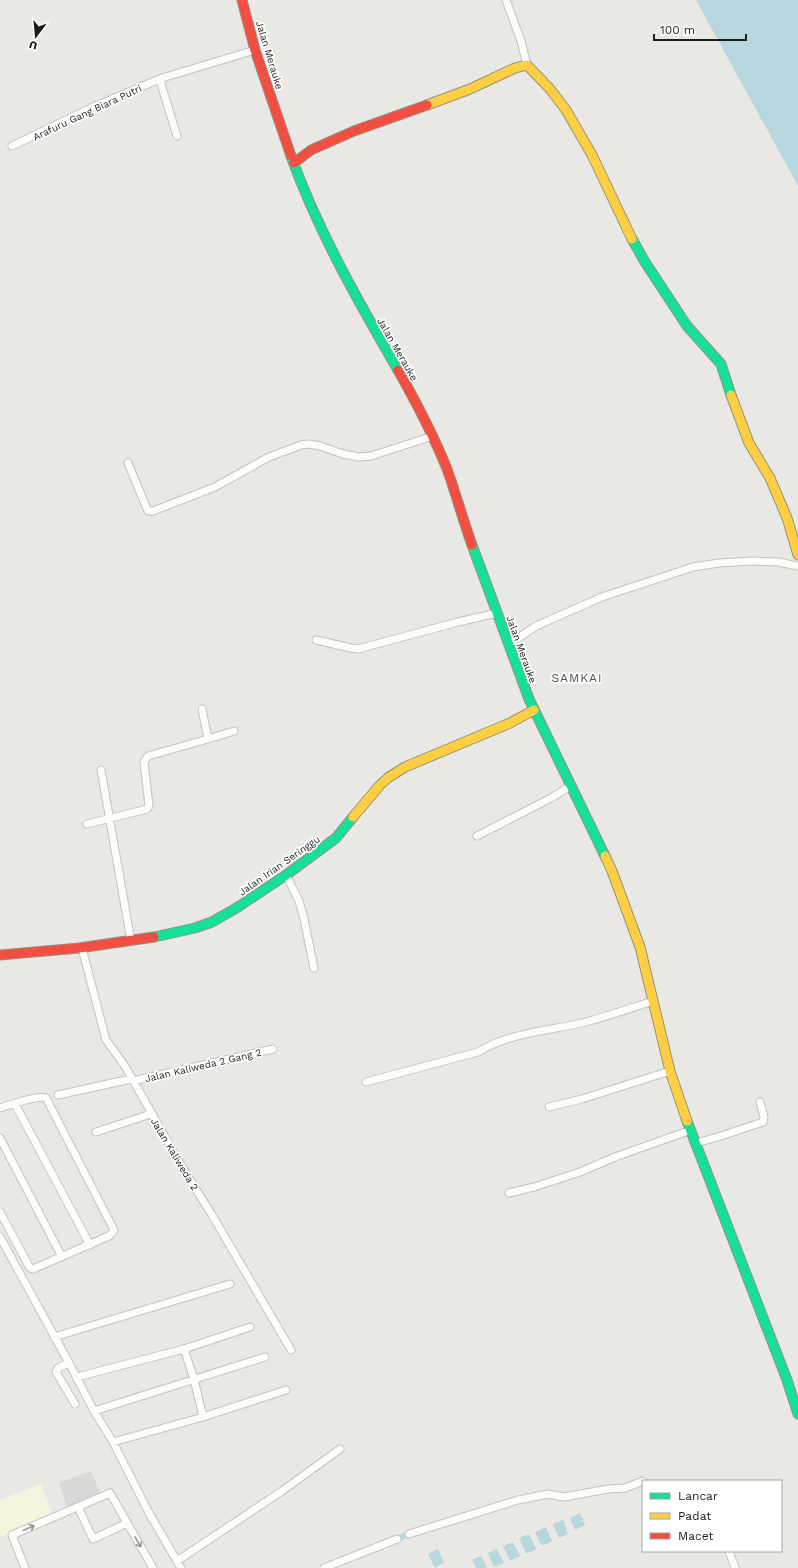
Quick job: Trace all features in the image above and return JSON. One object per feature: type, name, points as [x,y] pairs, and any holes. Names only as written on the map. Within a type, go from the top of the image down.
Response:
[{"type":"street","name":"Jalan Merauke","points":[[242,0],[255,50],[294,163],[323,232],[343,274],[420,409],[433,436],[447,470],[508,644],[534,710],[612,871],[640,947],[670,1071],[784,1373],[798,1414]]},
{"type":"street","points":[[506,0],[521,41],[527,65],[550,89],[566,110],[592,155],[645,262],[687,326],[721,364],[734,409],[749,443],[770,478],[787,518],[798,555]]},
{"type":"street","name":"Arafuru Gang Biara Putri","points":[[12,146],[162,78],[255,50]]},
{"type":"street","points":[[294,163],[311,150],[354,131],[470,89],[515,68],[527,65]]},
{"type":"street","points":[[162,78],[161,84],[177,136]]},
{"type":"street","points":[[128,463],[146,509],[148,511],[153,511],[215,487],[268,458],[301,445],[309,444],[320,446],[343,454],[359,457],[371,456],[433,436]]},
{"type":"street","points":[[508,644],[536,626],[602,597],[693,567],[719,563],[752,561],[778,562],[798,566]]},
{"type":"street","points":[[316,640],[358,649],[497,613]]},
{"type":"street","points":[[202,709],[208,739]]},
{"type":"street","name":"Jalan Irian Seringgu","points":[[0,955],[82,948],[176,934],[212,922],[238,908],[336,838],[389,776],[405,767],[510,723],[534,710]]},
{"type":"street","points":[[87,824],[147,809],[149,806],[144,762],[148,756],[234,731]]},
{"type":"street","points":[[101,770],[108,819],[131,941]]},
{"type":"street","points":[[476,836],[551,798],[571,786]]},
{"type":"street","points":[[286,875],[299,901],[314,968]]},
{"type":"street","name":"Jalan Kaliweda 2","points":[[82,948],[106,1040],[125,1066],[151,1114],[291,1350]]},
{"type":"street","points":[[366,1082],[478,1052],[492,1043],[525,1034],[586,1022],[653,1001]]},
{"type":"street","name":"Jalan Kaliweda 2 Gang 2","points":[[58,1095],[273,1049]]},
{"type":"street","points":[[549,1107],[582,1099],[670,1071]]},
{"type":"street","points":[[0,1108],[34,1098],[44,1097],[52,1109],[114,1232],[109,1236],[35,1269],[30,1268],[0,1212]]},
{"type":"street","points":[[696,1143],[763,1122],[764,1117],[760,1102]]},
{"type":"street","points":[[15,1104],[90,1244]]},
{"type":"street","points":[[96,1132],[151,1114]]},
{"type":"street","points":[[509,1193],[534,1187],[580,1172],[615,1157],[691,1130]]},
{"type":"street","points":[[0,1138],[62,1257]]},
{"type":"street","points":[[0,1237],[181,1568]]},
{"type":"street","points":[[54,1337],[230,1284]]},
{"type":"street","points":[[77,1377],[184,1349],[250,1327]]},
{"type":"street","points":[[184,1349],[194,1379],[203,1417]]},
{"type":"street","points":[[94,1411],[265,1357]]},
{"type":"street","points":[[68,1363],[58,1368],[56,1372],[75,1404]]},
{"type":"street","points":[[113,1442],[203,1417],[286,1390]]},
{"type":"street","points":[[177,1561],[282,1491],[340,1449]]},
{"type":"street","points":[[409,1534],[518,1500],[548,1494],[564,1497],[608,1489],[625,1488],[642,1481]]},
{"type":"street","points":[[25,1568],[12,1535],[110,1493],[153,1568]]},
{"type":"street","points":[[78,1507],[93,1539],[127,1523]]},
{"type":"street","points":[[324,1568],[397,1539]]},
{"type":"street","points":[[729,1552],[735,1568]]},
{"type":"shaded area","points":[[91,1471],[100,1493],[67,1507],[59,1483]]},
{"type":"shaded area","points":[[41,1484],[52,1514],[0,1537],[0,1500]]},
{"type":"water","points":[[696,0],[798,0],[798,186]]},
{"type":"water","points":[[580,1513],[585,1525],[575,1530],[570,1518]]},
{"type":"water","points":[[563,1520],[568,1534],[559,1538],[553,1524]]},
{"type":"water","points":[[546,1527],[552,1541],[542,1546],[535,1532]]},
{"type":"water","points":[[529,1534],[536,1549],[526,1554],[519,1538]]},
{"type":"water","points":[[513,1542],[520,1556],[510,1561],[503,1546]]},
{"type":"water","points":[[438,1549],[444,1563],[435,1568],[428,1554]]},
{"type":"water","points":[[497,1549],[504,1563],[494,1567],[488,1553]]},
{"type":"water","points":[[481,1556],[487,1568],[476,1568],[472,1560]]},
{"type":"waterway","points":[[397,1539],[409,1534]]},
{"type":"traffic: fast","points":[[291,156],[313,211],[326,238],[368,318],[398,370]]},
{"type":"traffic: fast","points":[[632,239],[645,262],[687,326],[721,364],[731,395]]},
{"type":"traffic: fast","points":[[472,545],[529,699],[605,856]]},
{"type":"traffic: fast","points":[[154,937],[195,928],[212,922],[238,907],[286,875],[336,838],[353,817]]},
{"type":"traffic: fast","points":[[687,1121],[787,1380],[798,1414]]},
{"type":"traffic: slow","points":[[427,105],[470,89],[515,68],[527,65],[550,89],[566,110],[592,155],[632,239]]},
{"type":"traffic: slow","points":[[731,395],[749,443],[770,478],[787,518],[798,555]]},
{"type":"traffic: slow","points":[[353,817],[380,785],[389,777],[405,767],[510,723],[534,710]]},
{"type":"traffic: slow","points":[[605,856],[640,947],[670,1071],[687,1121]]},
{"type":"traffic: jam","points":[[242,0],[255,50],[291,156]]},
{"type":"traffic: jam","points":[[294,163],[311,150],[354,131],[427,105]]},
{"type":"traffic: jam","points":[[398,370],[424,418],[442,456],[472,545]]},
{"type":"traffic: jam","points":[[0,955],[79,948],[154,937]]},
{"type":"district","name":"SAMKAI","points":[[577,678]]}]
